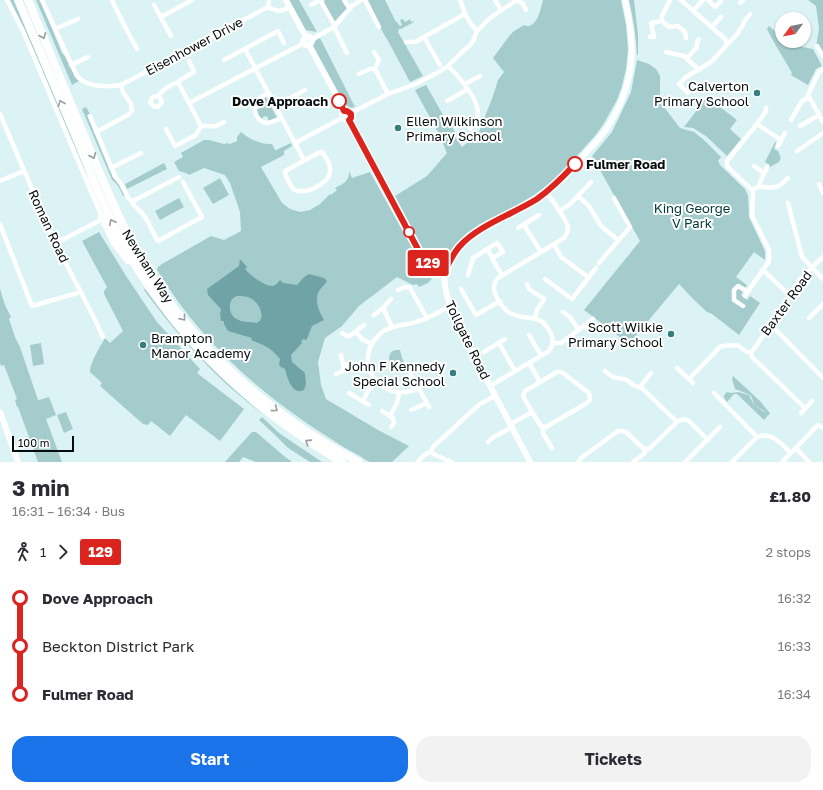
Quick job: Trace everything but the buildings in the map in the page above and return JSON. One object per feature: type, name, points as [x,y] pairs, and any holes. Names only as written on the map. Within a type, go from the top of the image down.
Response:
[{"type":"highway","name":"Newham Way","points":[[18,0],[108,214],[137,269],[156,297],[172,319],[195,345],[220,372],[241,391],[282,424],[342,462]]},
{"type":"highway","name":"Newham Way","points":[[28,0],[118,215],[142,260],[165,295],[193,331],[223,363],[245,383],[296,424],[360,462]]},
{"type":"highway","points":[[102,217],[115,243],[137,269]]},
{"type":"street","points":[[7,0],[26,38],[102,217],[99,221],[56,244]]},
{"type":"street","points":[[42,0],[77,76],[87,83],[114,86],[121,85],[123,92],[131,104],[132,111],[128,115],[96,132]]},
{"type":"street","points":[[120,0],[113,2],[137,49]]},
{"type":"street","points":[[161,17],[192,0]]},
{"type":"street","points":[[269,0],[268,7],[277,11],[282,11],[290,7]]},
{"type":"street","points":[[286,0],[344,111],[347,111],[347,117],[421,255],[431,265],[442,268],[445,271],[458,247],[466,240],[488,225],[526,205],[559,182],[600,137],[613,119],[623,98],[630,74],[632,56],[630,27],[625,0]]},
{"type":"street","points":[[311,5],[320,0],[347,53]]},
{"type":"street","points":[[344,0],[350,9]]},
{"type":"street","points":[[189,103],[334,26],[361,0]]},
{"type":"street","points":[[365,0],[379,27]]},
{"type":"street","points":[[460,0],[465,14],[477,31]]},
{"type":"street","points":[[495,0],[501,10]]},
{"type":"street","points":[[295,143],[347,117],[388,94],[423,80],[442,70],[473,41],[477,31],[494,15],[518,0],[523,4],[526,10]]},
{"type":"street","points":[[662,21],[662,16],[670,0]]},
{"type":"street","points":[[681,0],[725,39],[726,46]]},
{"type":"street","points":[[693,11],[703,0]]},
{"type":"street","points":[[708,0],[715,7],[721,1]]},
{"type":"street","points":[[154,5],[170,36]]},
{"type":"street","name":"Eisenhower Drive","points":[[121,85],[268,7]]},
{"type":"street","points":[[406,42],[415,42],[465,14]]},
{"type":"street","points":[[688,92],[679,84],[686,77],[712,62],[738,33],[750,14]]},
{"type":"street","points":[[712,27],[721,17]]},
{"type":"street","points":[[55,29],[78,19]]},
{"type":"street","points":[[650,37],[654,37],[651,23],[662,21]]},
{"type":"street","points":[[662,21],[669,27],[678,26],[685,32],[686,38]]},
{"type":"street","points":[[224,60],[278,31],[284,43]]},
{"type":"street","points":[[424,37],[440,65]]},
{"type":"street","points":[[687,58],[697,47],[697,42],[699,39]]},
{"type":"street","points":[[817,46],[823,56]]},
{"type":"street","points":[[245,49],[304,160]]},
{"type":"street","points":[[374,52],[379,60],[375,69]]},
{"type":"street","points":[[666,52],[684,56],[699,70]]},
{"type":"street","points":[[71,65],[88,57]]},
{"type":"street","points":[[158,96],[164,89],[194,72],[189,62]]},
{"type":"street","points":[[448,66],[465,84],[477,105],[477,120],[470,129]]},
{"type":"street","points":[[359,74],[370,69],[375,69]]},
{"type":"street","points":[[375,69],[388,94]]},
{"type":"street","points":[[823,69],[819,72],[808,95],[823,122]]},
{"type":"street","points":[[465,84],[480,76]]},
{"type":"street","points":[[178,82],[201,126]]},
{"type":"street","points":[[447,101],[468,89]]},
{"type":"street","points":[[275,106],[305,90]]},
{"type":"street","points":[[268,93],[258,99],[255,104],[254,110],[256,116],[260,121],[265,123],[281,118]]},
{"type":"street","points":[[791,120],[802,101],[809,97]]},
{"type":"street","points":[[743,306],[734,300],[734,290],[738,286],[746,294],[769,261],[769,250],[752,216],[752,190],[727,166],[727,164],[729,159],[758,124],[766,111],[766,108]]},
{"type":"street","name":"Roman Road","points":[[0,114],[56,244],[103,337]]},
{"type":"street","points":[[800,126],[819,115]]},
{"type":"street","points":[[90,116],[115,176],[129,199],[135,207],[142,212],[158,241],[202,217],[183,182]]},
{"type":"street","points":[[201,126],[216,126],[224,122]]},
{"type":"street","points":[[758,124],[781,140]]},
{"type":"street","points":[[166,130],[175,146],[196,135],[201,126]]},
{"type":"street","points":[[778,146],[784,133]]},
{"type":"street","points":[[797,151],[823,133]]},
{"type":"street","points":[[111,168],[141,152]]},
{"type":"street","points":[[322,152],[330,165],[331,170],[324,182],[305,191],[298,191],[291,186],[285,175],[285,171],[304,160],[322,152]]},
{"type":"street","points":[[754,166],[764,173]]},
{"type":"street","points":[[758,187],[767,167]]},
{"type":"street","points":[[0,181],[24,171]]},
{"type":"street","points":[[132,201],[179,177]]},
{"type":"street","points":[[752,190],[758,187],[779,186],[788,178]]},
{"type":"street","points":[[559,211],[569,205],[591,182]]},
{"type":"street","points":[[818,184],[823,193]]},
{"type":"street","points":[[490,386],[549,351],[552,347],[553,337],[542,321],[535,318],[510,314],[504,309],[495,294],[494,285],[495,281],[502,275],[564,238],[568,233],[566,223],[546,192]]},
{"type":"street","points":[[578,196],[589,206],[601,226],[618,240]]},
{"type":"street","points":[[600,263],[630,227],[614,198]]},
{"type":"street","points":[[788,203],[801,254],[823,279]]},
{"type":"street","points":[[518,228],[539,215]]},
{"type":"street","points":[[0,224],[32,306],[81,292]]},
{"type":"street","points":[[524,225],[541,252]]},
{"type":"street","points":[[468,275],[473,258],[497,243],[502,252],[492,260]]},
{"type":"street","points":[[554,244],[561,257],[588,278]]},
{"type":"street","points":[[487,248],[492,260],[502,275]]},
{"type":"street","name":"Baxter Road","points":[[751,352],[800,279],[823,256]]},
{"type":"street","points":[[545,279],[572,298],[596,268]]},
{"type":"street","points":[[763,270],[789,295]]},
{"type":"street","name":"Tollgate Road","points":[[445,271],[446,294],[455,319],[530,462]]},
{"type":"street","points":[[398,290],[405,287],[410,288],[427,318]]},
{"type":"street","points":[[527,288],[544,299],[536,312],[535,318]]},
{"type":"street","points":[[461,289],[476,315],[500,301]]},
{"type":"street","points":[[374,315],[391,299]]},
{"type":"street","points":[[809,318],[823,304]]},
{"type":"street","points":[[419,388],[408,392],[399,393],[387,390],[377,382],[371,372],[369,364],[369,352],[372,344],[380,333],[392,327],[415,323],[450,306]]},
{"type":"street","points":[[383,308],[392,327]]},
{"type":"street","points":[[563,312],[579,330]]},
{"type":"street","points":[[553,343],[561,344],[594,319]]},
{"type":"street","points":[[342,333],[350,336],[364,324]]},
{"type":"street","points":[[770,324],[823,378]]},
{"type":"street","points":[[585,326],[591,331]]},
{"type":"street","points":[[356,332],[363,340],[372,344]]},
{"type":"street","points":[[529,335],[541,355]]},
{"type":"street","points":[[484,352],[505,339]]},
{"type":"street","points":[[499,343],[515,370]]},
{"type":"street","points":[[688,379],[720,347],[737,345],[747,352],[751,352],[752,357],[805,408]]},
{"type":"street","points":[[336,374],[343,371],[344,364],[341,356]]},
{"type":"street","points":[[529,362],[540,382]]},
{"type":"street","points":[[344,364],[369,364]]},
{"type":"street","points":[[677,368],[693,383]]},
{"type":"street","points":[[605,371],[613,377],[627,380],[633,385],[648,392],[677,422]]},
{"type":"street","points":[[557,372],[563,373],[588,393],[590,398],[589,402],[546,427],[543,427],[539,424],[524,399],[523,393],[557,372]]},
{"type":"street","points":[[411,374],[428,405],[411,410]]},
{"type":"street","points":[[640,387],[651,374]]},
{"type":"street","points":[[363,401],[370,388],[377,382]]},
{"type":"street","points":[[349,393],[369,404]]},
{"type":"street","points":[[390,416],[397,403],[399,393]]},
{"type":"street","points":[[714,393],[757,437]]},
{"type":"street","points":[[431,452],[433,447],[442,438],[480,404],[495,396]]},
{"type":"street","points":[[801,413],[812,401]]},
{"type":"street","points":[[382,411],[393,418],[394,423],[391,427]]},
{"type":"street","points":[[0,412],[18,462]]},
{"type":"street","points":[[488,442],[532,412]]},
{"type":"street","points":[[633,462],[644,454],[646,450],[651,448],[681,419],[687,420],[708,440]]},
{"type":"street","points":[[782,462],[818,426],[821,427]]},
{"type":"street","points":[[543,427],[542,433],[552,448]]},
{"type":"street","points":[[685,462],[720,427]]},
{"type":"street","points":[[577,462],[618,431],[626,432],[646,450]]},
{"type":"street","points":[[732,462],[757,437],[762,435],[775,438],[791,453]]},
{"type":"street","points":[[796,448],[809,462]]},
{"type":"street","points":[[418,462],[426,453],[431,452],[452,462]]},
{"type":"green space","points":[[10,0],[14,0],[87,174],[86,175],[42,72],[43,71]]},
{"type":"green space","points":[[36,0],[39,0],[42,4],[62,53],[79,81],[72,85]]},
{"type":"green space","points":[[289,0],[299,0],[317,32],[305,30]]},
{"type":"green space","points":[[325,0],[342,0],[347,8],[334,22],[324,2]]},
{"type":"green space","points":[[368,0],[385,0],[396,22],[400,26],[402,25],[400,20],[403,19],[405,22],[410,19],[411,22],[414,21],[399,29],[398,32],[423,76],[410,82],[377,22],[378,21]]},
{"type":"green space","points":[[543,0],[621,0],[626,25],[628,49],[626,69],[617,100],[603,125],[594,137],[555,180],[521,203],[480,224],[467,233],[443,261],[434,261],[426,254],[395,196],[427,176],[447,153],[439,134],[415,90],[426,85],[447,122],[449,121],[456,134],[454,135],[462,147],[478,134],[498,80],[504,72],[493,58],[512,33],[522,26],[529,26],[535,22],[539,15]]},
{"type":"green space","points":[[629,0],[634,0],[638,35],[638,55],[637,55]]},
{"type":"green space","points":[[808,0],[823,0],[823,57],[816,46],[819,29],[816,6]]},
{"type":"green space","points":[[769,26],[775,31],[775,43],[773,40],[767,29]]},
{"type":"green space","points":[[320,38],[355,107],[350,108],[345,105],[313,47],[315,41]]},
{"type":"green space","points":[[778,48],[813,49],[822,66],[816,69],[808,85],[791,75],[792,73]]},
{"type":"green space","name":"King George V Park","points":[[637,60],[649,64],[656,69],[660,76],[660,96],[664,107],[680,128],[694,132],[721,157],[718,161],[720,165],[745,189],[748,196],[749,217],[765,251],[765,260],[754,252],[736,277],[747,285],[741,295],[747,300],[750,296],[760,303],[739,335],[712,314],[707,312],[679,284],[629,344],[584,310],[640,241],[592,156],[612,132],[631,92]]},
{"type":"green space","points":[[266,97],[277,118],[268,121],[268,117],[264,116],[262,119],[258,115],[257,109],[259,109],[261,105],[258,103]]},
{"type":"green space","points":[[707,97],[737,120],[730,129],[741,139],[727,156],[706,136],[693,128],[684,127]]},
{"type":"green space","points":[[86,107],[90,114],[87,115],[113,178],[118,182],[125,195],[123,196],[120,189],[112,180],[82,109]]},
{"type":"green space","points":[[241,132],[255,141],[263,144],[272,144],[275,150],[291,143],[292,146],[284,151],[284,155],[261,167],[282,203],[290,209],[300,212],[310,210],[320,204],[330,194],[331,195],[337,190],[335,188],[347,180],[349,171],[352,178],[370,172],[417,257],[422,264],[435,275],[428,283],[419,287],[417,284],[413,285],[397,277],[359,306],[342,326],[325,338],[318,362],[321,385],[326,399],[378,430],[409,446],[392,462],[368,461],[305,422],[257,385],[212,343],[192,320],[157,270],[162,264],[211,236],[224,240],[241,231],[240,212],[230,183],[225,175],[204,168],[189,175],[179,171],[174,162],[183,157],[181,153],[204,140],[230,144],[237,141],[237,137]]},
{"type":"green space","points":[[775,142],[774,149],[778,151],[781,158],[779,162],[769,167],[770,165],[765,162]]},
{"type":"green space","points":[[164,163],[167,169],[127,189],[125,184]]},
{"type":"green space","points":[[220,178],[229,195],[213,204],[203,188]]},
{"type":"green space","points":[[179,198],[184,207],[160,220],[155,211]]},
{"type":"green space","points":[[99,232],[157,322],[200,369],[197,373],[244,409],[220,441],[186,415],[170,436],[151,421],[148,425],[143,424],[100,386],[102,383],[90,372],[93,359],[105,338],[110,343],[123,331],[104,294],[107,287],[82,241]]},
{"type":"green space","points":[[0,289],[11,317],[9,319],[15,337],[20,347],[38,400],[49,397],[56,415],[46,419],[62,462],[38,462],[17,407],[15,400],[17,399],[4,365],[1,366]]},
{"type":"green space","points":[[145,289],[193,349],[226,382],[263,415],[228,385],[202,360],[162,314],[144,290]]},
{"type":"green space","points":[[41,343],[44,364],[33,366],[30,345]]},
{"type":"green space","points":[[395,350],[400,350],[407,369],[398,370],[390,363],[390,354]]},
{"type":"green space","points":[[733,376],[760,401],[769,412],[770,414],[764,420],[737,394],[734,394],[727,402],[724,398],[724,395],[727,392],[738,392],[749,395],[755,406],[751,396],[748,394],[735,389],[732,379]]},
{"type":"green space","points":[[66,412],[73,429],[64,433],[57,415]]},
{"type":"green space","points":[[262,417],[279,433],[322,462],[310,462],[288,448],[259,420]]},
{"type":"green space","points":[[252,432],[256,432],[292,462],[256,462],[243,457],[239,462],[225,462]]},
{"type":"shaded area","points":[[240,259],[247,267],[245,269],[250,274],[262,283],[270,286],[275,285],[280,280],[283,283],[297,285],[309,274],[324,278],[327,281],[319,291],[317,298],[319,310],[324,320],[312,326],[307,339],[301,341],[302,343],[291,355],[292,362],[305,373],[306,384],[304,390],[300,391],[293,388],[285,369],[279,365],[280,359],[270,349],[251,340],[252,338],[228,331],[224,321],[221,321],[221,309],[208,295],[207,289],[239,266]],"holes":[[[237,296],[248,297],[259,306],[261,314],[260,321],[256,323],[243,321],[232,315],[230,303]]]},
{"type":"bus line","name":"129","points":[[339,101],[344,111],[351,114],[351,118],[349,120],[421,255],[431,265],[442,268],[445,271],[458,247],[466,240],[488,225],[526,205],[546,192],[559,182],[575,164]]},
{"type":"place","name":"Calverton Primary School","points":[[757,93]]},
{"type":"place","name":"Dove Approach","points":[[339,101]]},
{"type":"place","name":"Ellen Wilkinson Primary School","points":[[398,128]]},
{"type":"place","name":"Fulmer Road","points":[[575,164]]},
{"type":"place","name":"Scott Wilkie Primary School","points":[[671,334]]},
{"type":"place","name":"Brampton Manor Academy","points":[[143,345]]},
{"type":"place","name":"John F Kennedy Special School","points":[[453,373]]}]
